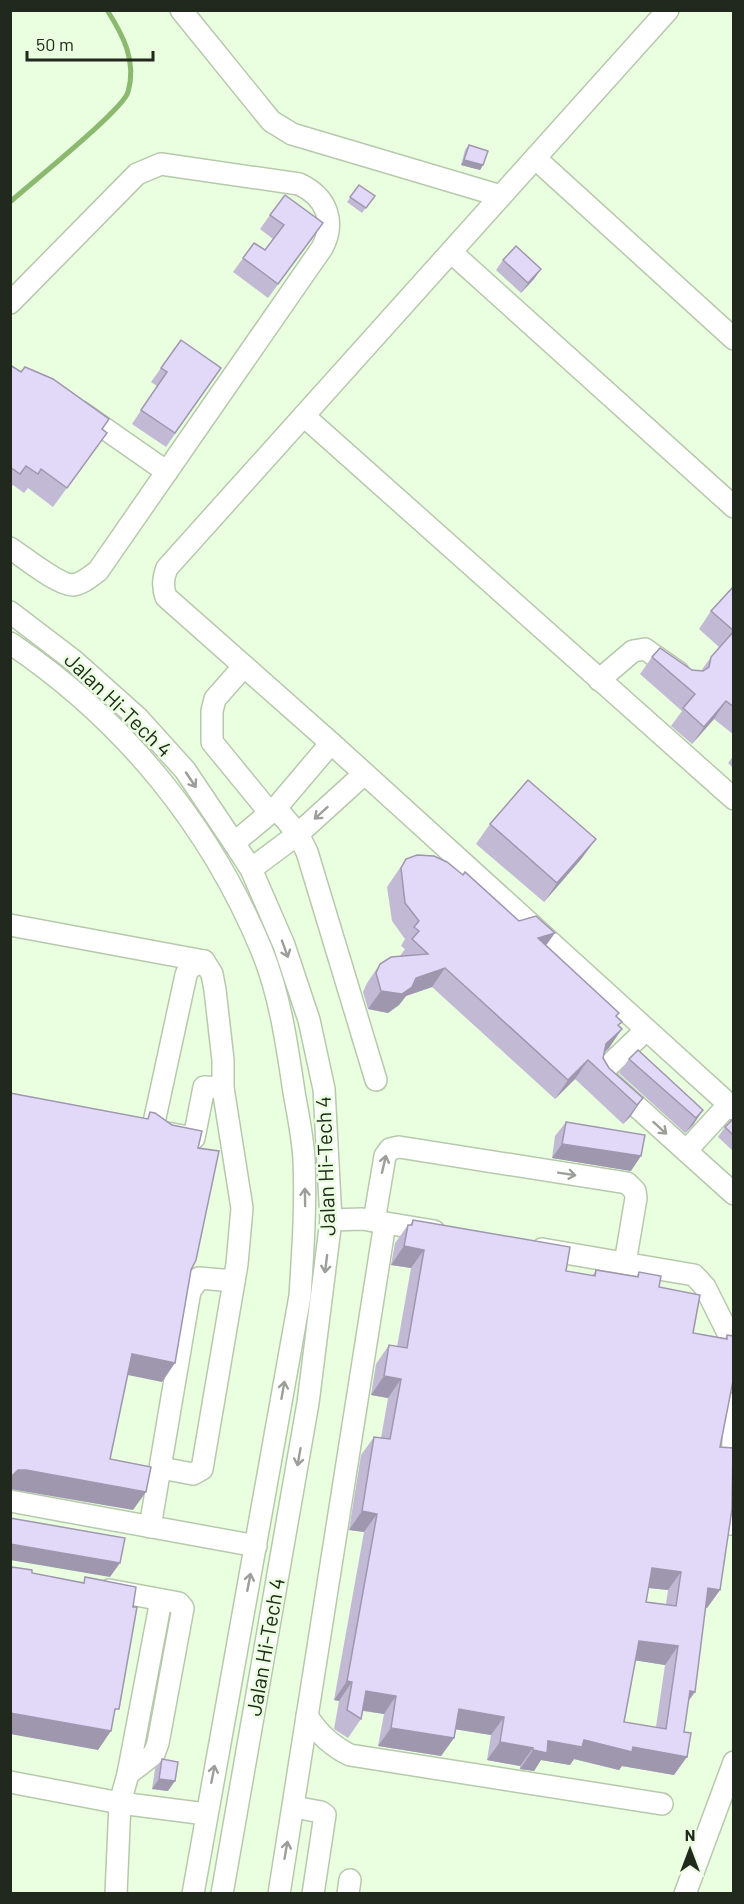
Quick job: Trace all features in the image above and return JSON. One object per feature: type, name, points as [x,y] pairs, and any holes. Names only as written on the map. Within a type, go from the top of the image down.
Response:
[{"type":"street","points":[[182,10],[271,121],[292,134],[501,196]]},
{"type":"street","points":[[668,10],[167,568],[163,578],[166,597],[331,742],[731,1107],[686,1151]]},
{"type":"street","points":[[535,158],[734,339]]},
{"type":"street","points":[[10,303],[137,174],[161,164],[299,184],[311,189],[322,201],[330,228],[322,249],[98,571],[88,579],[73,585],[62,582],[10,548]]},
{"type":"street","points":[[451,252],[734,507]]},
{"type":"street","points":[[65,400],[167,472]]},
{"type":"street","points":[[304,416],[734,799]]},
{"type":"street","name":"Jalan Hi-Tech 4","points":[[10,612],[73,660],[138,718],[184,770],[234,843],[251,869],[284,945],[309,1020],[324,1089],[331,1220],[308,1403],[222,1893]]},
{"type":"street","name":"Jalan Hi-Tech 4","points":[[10,643],[90,704],[153,768],[198,828],[228,880],[263,953],[285,1032],[304,1157],[305,1229],[300,1296],[192,1893]]},
{"type":"street","points":[[599,680],[633,651],[645,649],[686,677]]},
{"type":"street","points":[[244,666],[215,699],[212,711],[212,742],[273,810],[298,834],[308,852],[376,1080]]},
{"type":"street","points":[[234,843],[273,810],[331,742]]},
{"type":"street","points":[[251,869],[298,834],[364,774]]},
{"type":"street","points":[[10,925],[204,961],[212,974],[223,1060],[223,1088],[242,1208],[234,1281],[202,1469],[193,1474],[160,1468]]},
{"type":"street","points":[[204,961],[189,968],[186,975],[153,1127],[161,1132],[194,1138],[204,1087],[223,1088]]},
{"type":"street","points":[[646,1030],[602,1074],[734,1194]]},
{"type":"street","points":[[279,1893],[294,1807],[380,1222],[385,1156],[390,1149],[399,1147],[627,1184],[635,1191],[636,1198],[625,1263]]},
{"type":"street","points":[[331,1220],[380,1222],[454,1234]]},
{"type":"street","points":[[522,1246],[694,1275],[705,1287],[734,1345]]},
{"type":"street","points":[[150,1527],[190,1292],[199,1278],[234,1281]]},
{"type":"street","points":[[731,1524],[734,1404]]},
{"type":"street","points":[[10,1501],[256,1546]]},
{"type":"street","points":[[91,1587],[160,1600],[128,1774],[120,1803],[116,1893]]},
{"type":"street","points":[[307,1716],[316,1730],[336,1749],[350,1755],[662,1804]]},
{"type":"street","points":[[685,1893],[734,1762]]},
{"type":"street","points":[[10,1782],[120,1803],[206,1814]]},
{"type":"street","points":[[294,1807],[321,1812],[325,1815],[313,1893]]},
{"type":"building","points":[[469,145],[488,151],[483,165],[464,160]]},
{"type":"building","points":[[359,185],[375,196],[366,208],[350,197]]},
{"type":"building","points":[[285,195],[323,223],[278,284],[243,258],[254,243],[265,250],[284,225],[270,215]]},
{"type":"building","points":[[516,246],[541,269],[528,283],[503,260]]},
{"type":"building","points":[[181,340],[221,368],[175,433],[141,410],[167,372],[161,368]]},
{"type":"building","points":[[10,365],[21,372],[25,367],[53,379],[109,419],[102,429],[107,433],[67,488],[41,469],[38,474],[26,466],[20,474],[10,467]]},
{"type":"building","points":[[734,586],[734,631],[711,611]]},
{"type":"building","points":[[734,631],[734,707],[726,701],[704,727],[683,708],[695,694],[652,657],[660,648],[692,670],[703,671],[709,667],[711,657]]},
{"type":"building","points":[[528,780],[596,839],[557,883],[490,824]]},
{"type":"building","points":[[417,855],[434,856],[447,862],[463,875],[465,872],[519,921],[536,916],[555,933],[538,938],[619,1013],[616,1016],[622,1022],[618,1025],[622,1029],[606,1044],[603,1058],[609,1068],[643,1098],[637,1105],[588,1060],[568,1080],[445,968],[416,978],[412,987],[402,994],[381,991],[376,973],[380,964],[391,957],[428,954],[412,939],[419,931],[414,927],[419,921],[405,903],[401,868],[406,859]]},
{"type":"building","points":[[638,1050],[703,1110],[696,1118],[629,1059]]},
{"type":"building","points":[[10,1093],[148,1119],[150,1112],[155,1113],[172,1125],[202,1131],[198,1148],[219,1151],[196,1260],[191,1270],[175,1363],[132,1354],[110,1459],[151,1467],[146,1492],[26,1470],[18,1470],[10,1476]]},
{"type":"building","points":[[734,1118],[734,1136],[725,1127]]},
{"type":"building","points":[[566,1122],[645,1135],[641,1156],[562,1144]]},
{"type":"building","points":[[413,1220],[570,1247],[566,1271],[595,1276],[596,1270],[638,1277],[639,1272],[661,1276],[659,1287],[700,1295],[693,1333],[727,1339],[727,1335],[734,1336],[734,1376],[720,1447],[733,1448],[732,1509],[720,1590],[708,1588],[695,1692],[690,1691],[684,1732],[691,1733],[687,1757],[633,1747],[632,1752],[584,1740],[582,1747],[548,1741],[547,1753],[500,1742],[504,1717],[459,1709],[454,1738],[391,1728],[396,1696],[366,1691],[361,1719],[347,1710],[352,1682],[347,1681],[377,1514],[362,1511],[374,1437],[390,1439],[401,1379],[384,1376],[389,1345],[407,1348],[424,1250],[404,1246],[408,1225],[412,1225]],"holes":[[[652,1568],[681,1572],[676,1606],[646,1602]],[[639,1641],[678,1646],[666,1729],[624,1722]]]},
{"type":"building","points":[[10,1518],[125,1538],[120,1563],[10,1544]]},
{"type":"building","points":[[12,1567],[84,1583],[85,1577],[136,1587],[133,1607],[137,1607],[119,1709],[115,1709],[111,1731],[10,1713],[10,1570]]},
{"type":"building","points":[[162,1759],[178,1762],[175,1781],[159,1779]]},
{"type":"waterway","points":[[10,202],[94,130],[128,92],[130,59],[123,39],[107,10]]}]
